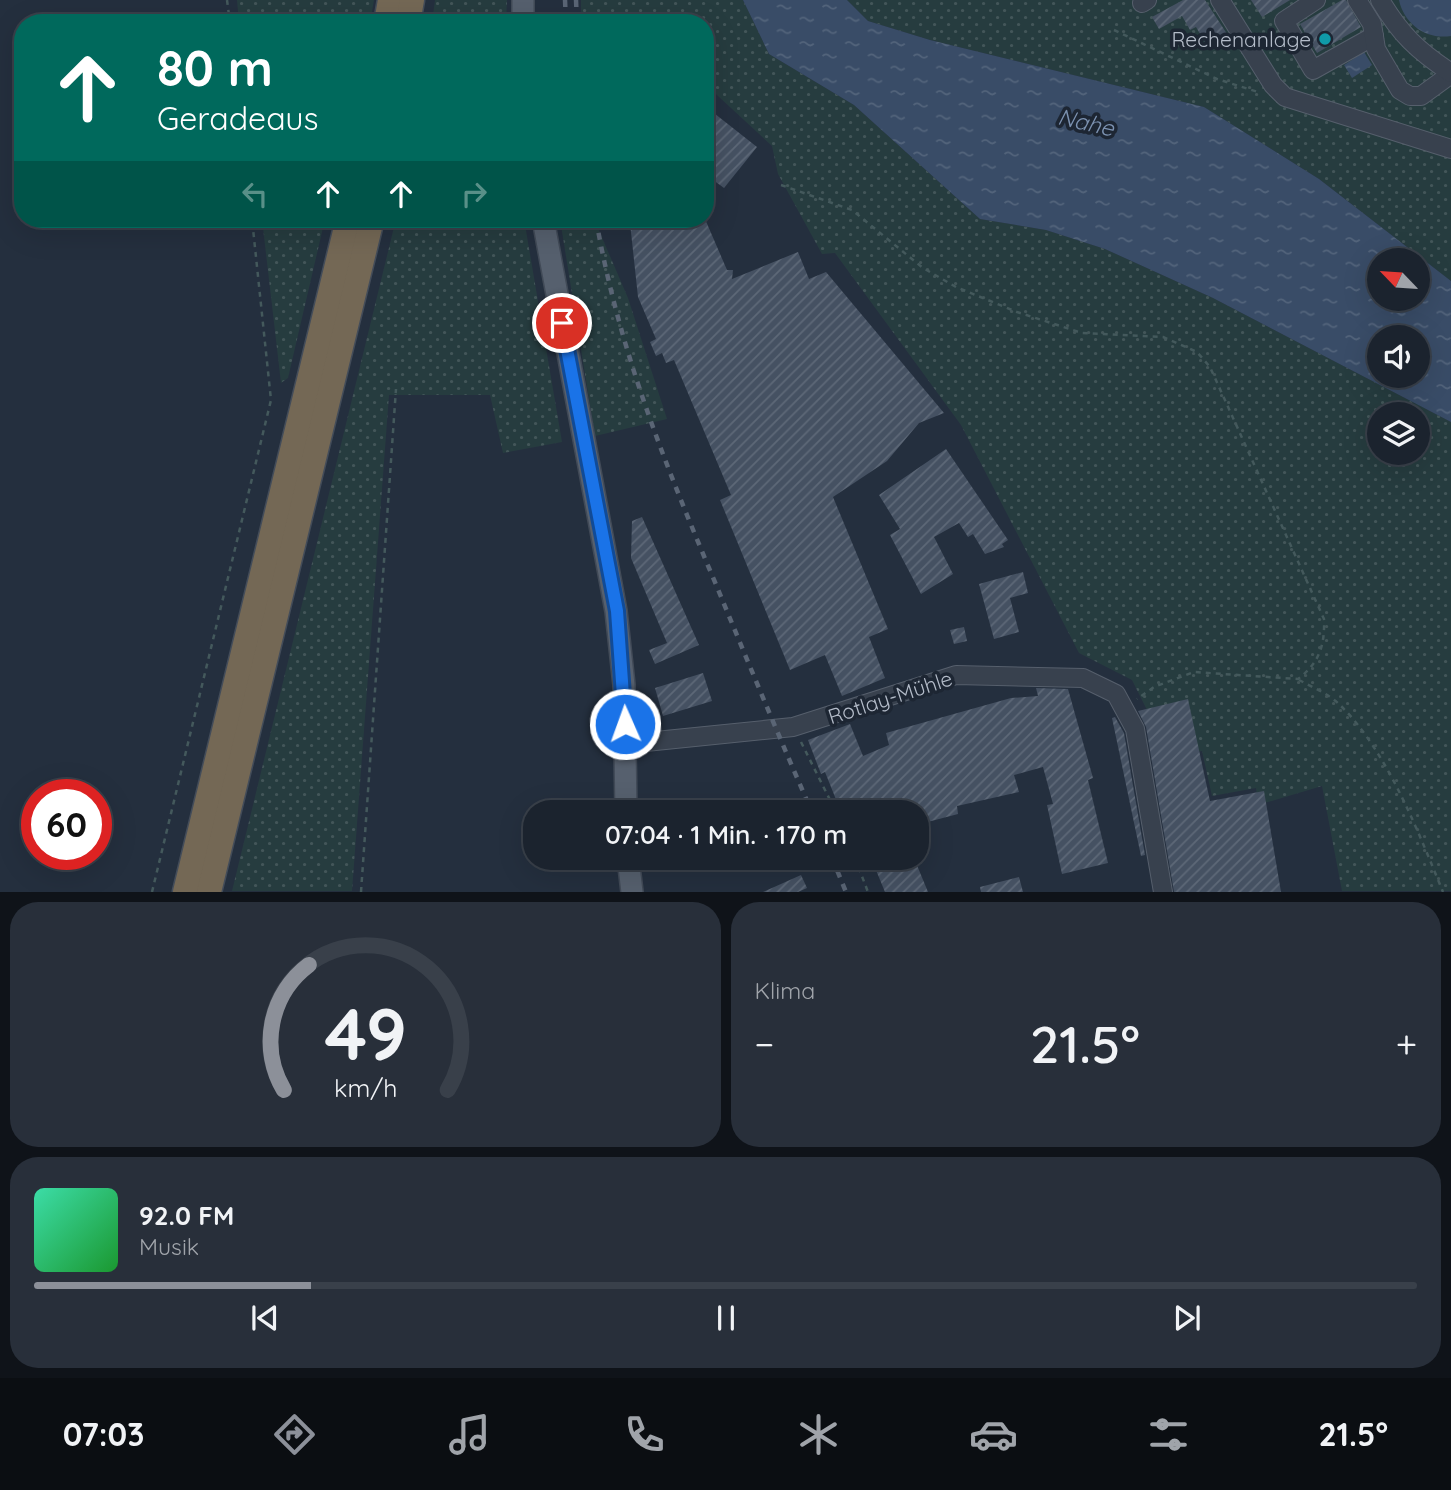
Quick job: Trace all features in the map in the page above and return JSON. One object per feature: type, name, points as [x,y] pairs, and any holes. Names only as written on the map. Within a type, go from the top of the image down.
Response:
[{"type":"highway","points":[[186,891],[346,228]]},
{"type":"highway","points":[[209,891],[370,228]]},
{"type":"main road","points":[[545,228],[620,644],[626,744],[626,800]]},
{"type":"main road","points":[[629,870],[632,891]]},
{"type":"street","points":[[1316,0],[1284,21],[1313,70],[1374,36]]},
{"type":"street","points":[[1357,0],[1372,24],[1376,49],[1401,90],[1410,96],[1421,96],[1451,73],[1399,32],[1380,0]]},
{"type":"street","points":[[1222,1],[1279,91],[1451,149]]},
{"type":"street","name":"Rotlay-Mühle","points":[[626,744],[793,727],[956,674],[1083,678],[1116,694],[1126,708]]},
{"type":"street","points":[[1126,708],[1135,729],[1142,763],[1163,891]]},
{"type":"path","points":[[1114,30],[1244,89],[1279,91]]},
{"type":"path","points":[[781,185],[852,210],[923,268],[956,287],[1017,312],[1082,333],[1163,337],[1198,352],[1210,368],[1324,619],[1325,642],[1314,667],[1298,679]]},
{"type":"path","points":[[152,891],[271,400],[253,228]]},
{"type":"path","points":[[361,891],[396,390]]},
{"type":"path","points":[[1126,708],[1154,687],[1194,672],[1271,680],[1298,679],[1339,704],[1372,746],[1418,832],[1443,891]]},
{"type":"path","points":[[793,727],[830,800]]},
{"type":"path","points":[[860,870],[868,891]]},
{"type":"green space","points":[[237,0],[374,0],[372,14],[238,14]]},
{"type":"green space","points":[[435,0],[507,0],[506,14],[433,14]]},
{"type":"green space","points":[[581,0],[743,0],[769,54],[854,105],[980,219],[1046,230],[1105,249],[1213,298],[1367,378],[1367,388],[1386,388],[1413,402],[1367,402],[1367,465],[1430,465],[1430,411],[1451,422],[1451,891],[1342,891],[1322,786],[1258,805],[1256,788],[1212,796],[1202,751],[1163,753],[1151,718],[1132,680],[1079,653],[961,425],[835,253],[822,254],[778,174],[772,146],[714,92],[714,14],[581,14]]},
{"type":"green space","points":[[847,0],[1451,0],[1451,281],[1430,265],[1430,248],[1408,248],[1319,179],[1204,107],[930,40],[868,21]]},
{"type":"green space","points":[[263,228],[323,228],[288,378],[281,383]]},
{"type":"green space","points":[[394,228],[526,228],[562,442],[503,453],[490,395],[389,395],[352,891],[232,891]]},
{"type":"green space","points":[[561,228],[598,228],[628,298],[667,419],[595,436]]},
{"type":"water","name":"Nahe","points":[[743,0],[847,0],[868,21],[930,40],[1204,107],[1319,179],[1408,248],[1367,248],[1367,312],[1430,312],[1430,265],[1451,281],[1451,422],[1430,411],[1430,402],[1413,402],[1386,388],[1430,388],[1430,325],[1367,325],[1367,378],[1213,298],[1105,249],[1046,230],[980,219],[854,105],[769,54]]},
{"type":"water","points":[[1399,0],[1451,0],[1451,36],[1425,33],[1411,23]]},
{"type":"water","points":[[1364,52],[1372,65],[1352,78],[1344,65]]},
{"type":"building","points":[[1183,0],[1205,0],[1229,37],[1209,49],[1196,27],[1190,30],[1182,16],[1159,29],[1152,17]]},
{"type":"building","points":[[1251,0],[1290,0],[1262,17]]},
{"type":"building","name":"Rechenanlage","points":[[1346,0],[1361,27],[1317,53],[1300,24]]},
{"type":"building","points":[[714,113],[757,147],[724,188],[714,181]]},
{"type":"building","points":[[631,228],[709,228],[727,270],[733,270],[732,279],[798,252],[809,279],[826,272],[944,413],[919,423],[887,461],[833,497],[888,629],[869,637],[885,678],[842,696],[825,655],[790,670],[720,500],[731,495],[674,360],[666,363],[662,353],[656,356],[650,342],[656,339],[638,297]]},
{"type":"building","points":[[946,449],[1008,540],[1002,544],[1004,547],[985,554],[973,534],[968,537],[959,523],[934,537],[953,574],[921,594],[890,535],[900,529],[879,495]]},
{"type":"building","points":[[642,517],[699,645],[655,664],[649,650],[667,643],[631,558],[632,521]]},
{"type":"building","points":[[1023,572],[1028,593],[1010,598],[1019,632],[994,639],[979,584]]},
{"type":"building","points":[[964,627],[967,641],[954,644],[950,630]]},
{"type":"building","points":[[703,673],[712,701],[663,716],[655,688]]},
{"type":"building","points":[[1036,688],[1068,689],[1093,778],[1088,780],[1108,863],[1062,874],[1047,805],[1053,804],[1043,767],[1014,775],[1019,792],[957,806],[958,814],[929,822],[929,800],[836,800],[825,772],[821,774],[808,740],[850,724],[863,756],[889,745],[886,733],[1011,698],[1038,696]]},
{"type":"building","points":[[1188,699],[1210,801],[1264,791],[1281,892],[1174,892],[1146,727],[1138,711]]},
{"type":"building","points":[[1115,717],[1124,733],[1145,855],[1141,856],[1112,718]]},
{"type":"building","points":[[876,870],[919,870],[928,892],[885,892]]},
{"type":"building","points":[[801,875],[807,888],[798,892],[763,892]]},
{"type":"building","points":[[1019,877],[1023,892],[981,892],[980,887]]},
{"type":"railway","points":[[565,0],[566,14]]},
{"type":"railway","points":[[576,0],[577,14]]},
{"type":"railway","points":[[598,228],[617,315],[662,451],[807,800]]},
{"type":"railway","points":[[837,870],[846,892]]},
{"type":"place","name":"Rechenanlage","points":[[1325,39]]},
{"type":"route","points":[[562,323],[617,611],[625,724]]}]
